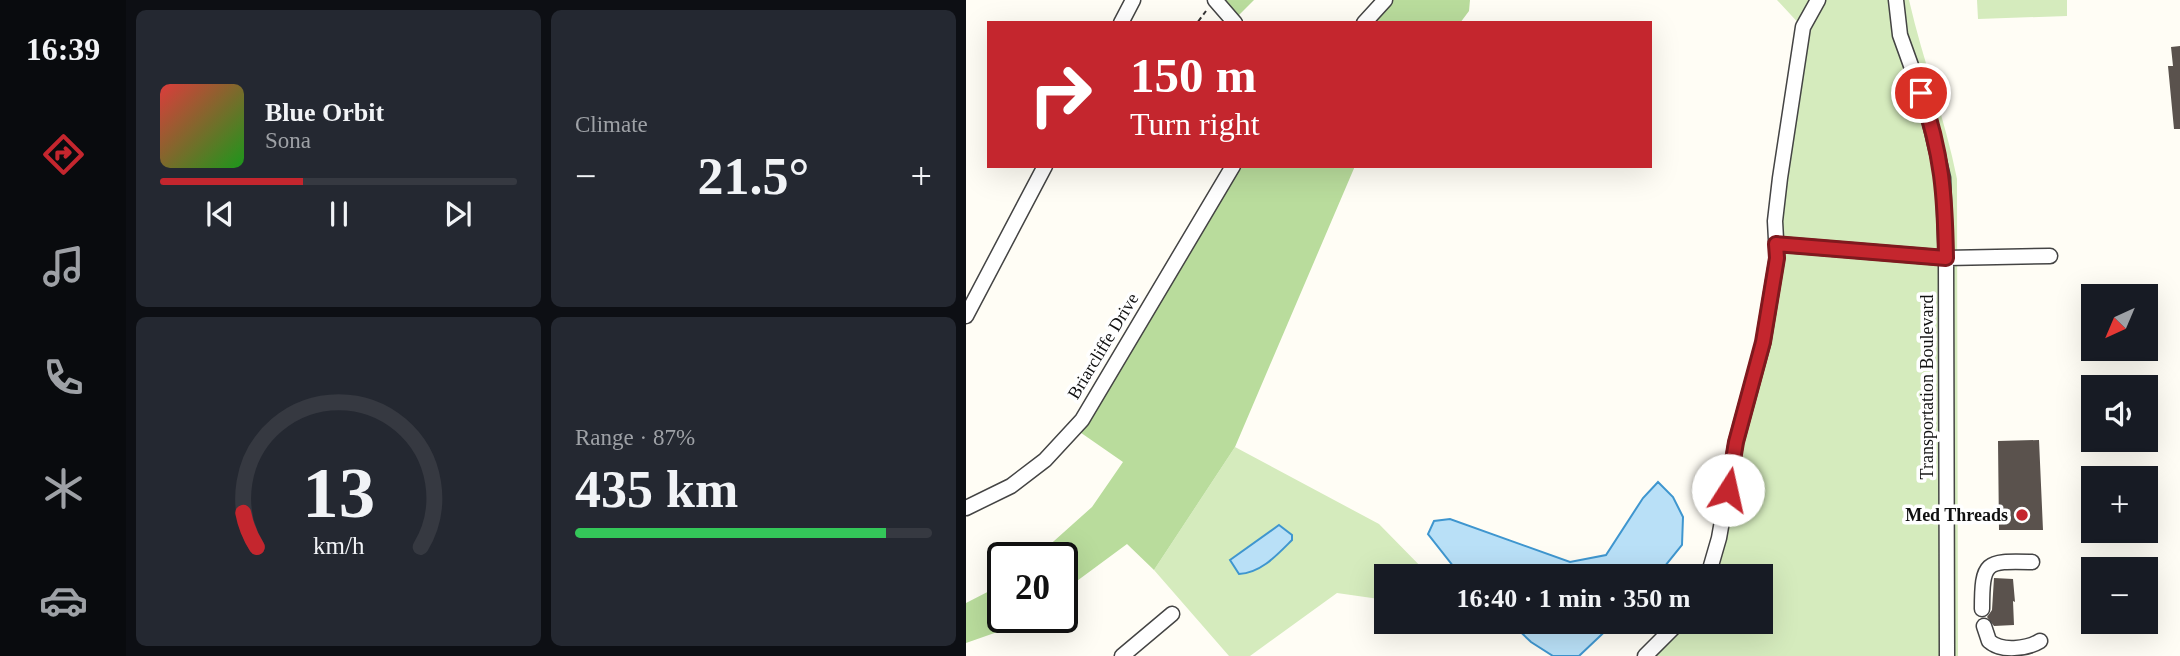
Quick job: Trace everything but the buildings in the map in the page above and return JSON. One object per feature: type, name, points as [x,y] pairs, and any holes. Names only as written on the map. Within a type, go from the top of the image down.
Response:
[{"type":"street","points":[[1122,21],[1133,0]]},
{"type":"street","points":[[1366,21],[1385,0]]},
{"type":"street","points":[[1711,564],[1719,538],[1736,442],[1763,342],[1777,258],[1775,221],[1780,178],[1803,27],[1818,0]]},
{"type":"street","name":"Transportation Boulevard","points":[[1896,0],[1900,35],[1927,110],[1940,161],[1945,198],[1947,656]]},
{"type":"street","points":[[1211,5],[1232,21]]},
{"type":"street","points":[[966,316],[1044,168]]},
{"type":"street","name":"Briarcliffe Drive","points":[[966,508],[1011,486],[1045,460],[1082,419],[1232,168]]},
{"type":"street","points":[[1776,244],[1946,258],[2050,256]]},
{"type":"street","points":[[1982,609],[1984,573],[1991,565],[1999,562],[2032,562]]},
{"type":"street","points":[[1122,656],[1172,614]]},
{"type":"street","points":[[1984,626],[1989,640],[2001,647],[2030,647],[2040,641]]},
{"type":"street","points":[[1645,656],[1667,634]]},
{"type":"path","points":[[1199,21],[1211,5]]},
{"type":"green space","points":[[1215,0],[1254,0],[1233,21]]},
{"type":"green space","points":[[1393,0],[1470,0],[1469,11],[1462,21],[1374,21]]},
{"type":"green space","points":[[1777,0],[1909,0],[1946,134],[1957,179],[1958,656],[1645,656],[1667,634],[1773,634],[1773,564],[1711,564],[1763,343],[1803,28]]},
{"type":"green space","points":[[1977,0],[2067,0],[2067,16],[1978,19]]},
{"type":"green space","points":[[1232,168],[1354,168],[1235,447],[1154,570],[1127,544],[1078,580],[1078,542],[1053,542],[1092,507],[1123,462],[1074,428]]},
{"type":"green space","points":[[1235,447],[1379,524],[1418,564],[1374,564],[1374,598],[1337,593],[1250,656],[1229,656],[1154,570]]},
{"type":"green space","points":[[987,592],[987,633],[994,633],[966,643],[966,603]]},
{"type":"water","points":[[1658,482],[1673,497],[1683,517],[1682,545],[1667,564],[1452,564],[1428,534],[1434,521],[1450,519],[1570,562],[1606,555],[1643,498]]},
{"type":"water","points":[[1279,525],[1292,535],[1292,540],[1261,567],[1239,574],[1230,560]]},
{"type":"water","points":[[1523,634],[1602,634],[1579,656],[1553,656]]},
{"type":"place","name":"Med Threads","points":[[2022,515]]},
{"type":"route","points":[[1728,490],[1736,442],[1763,342],[1777,258],[1776,244],[1867,254],[1946,258],[1943,178],[1932,127],[1921,93]]}]
